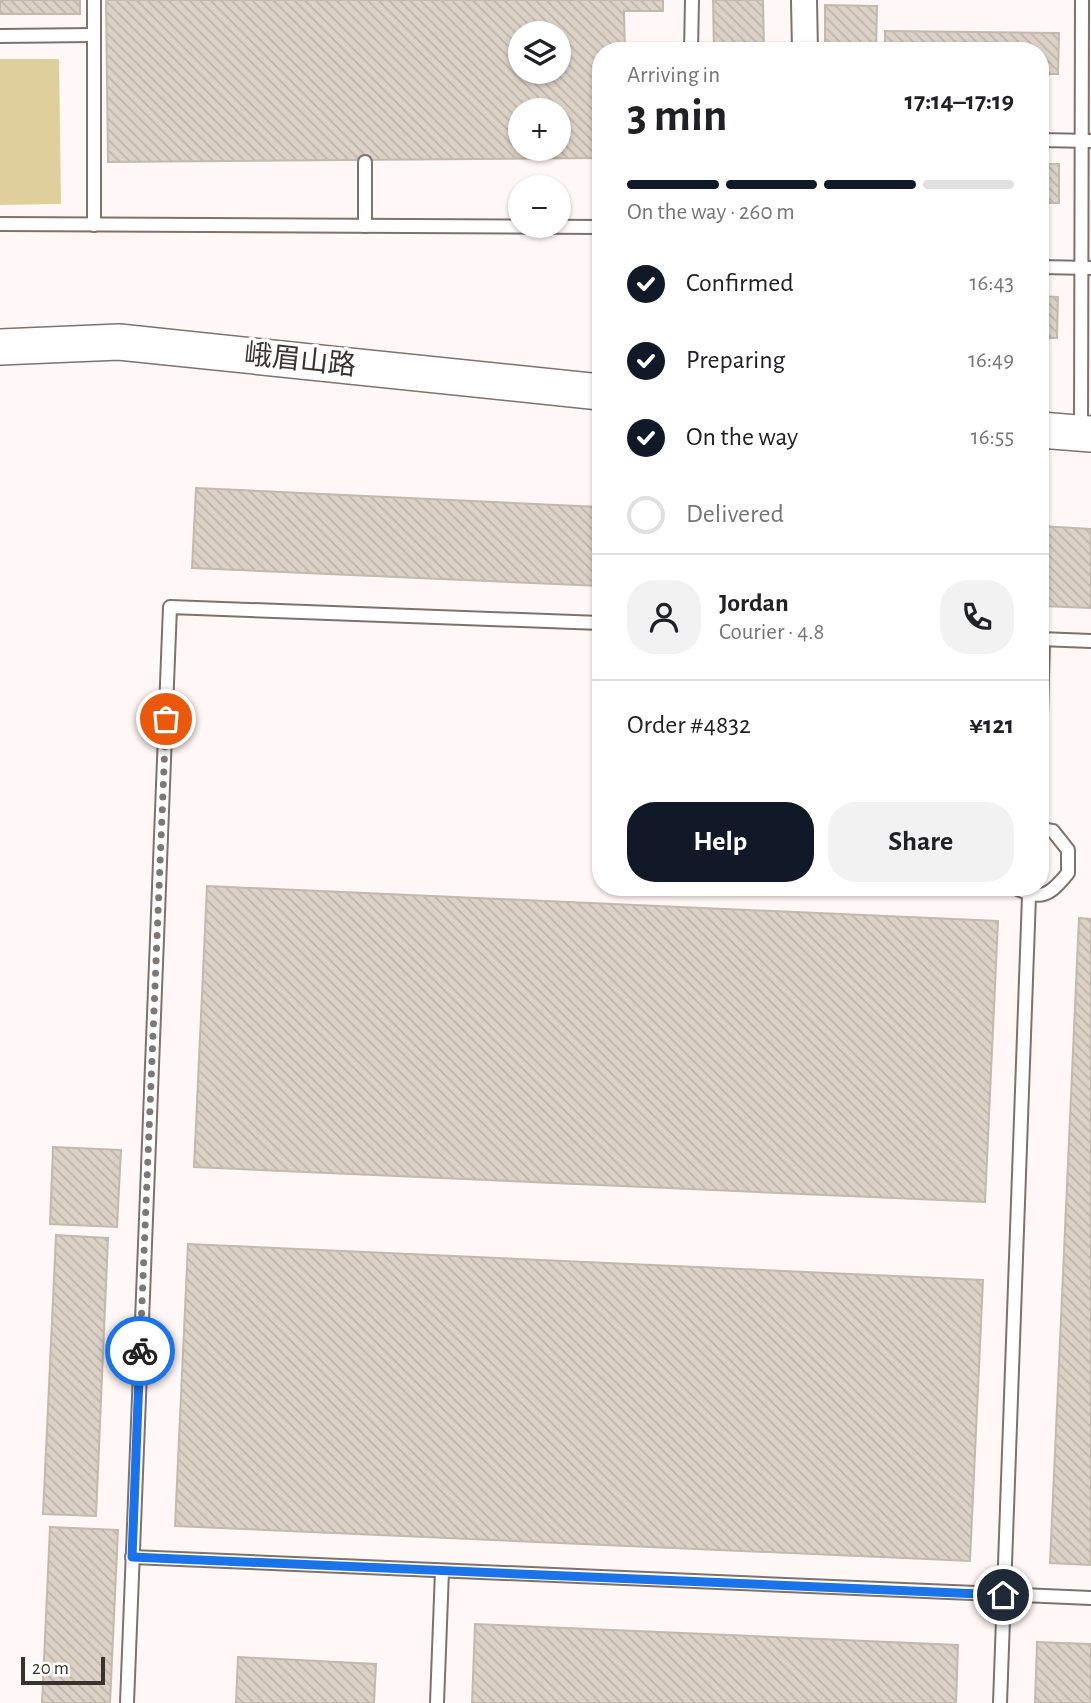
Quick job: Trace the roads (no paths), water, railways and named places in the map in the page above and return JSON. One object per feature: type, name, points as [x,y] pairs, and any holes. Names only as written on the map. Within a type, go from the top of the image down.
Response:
[{"type":"street","points":[[804,0],[805,42]]},
{"type":"street","name":"峨眉山路","points":[[0,347],[119,342],[592,391]]},
{"type":"street","points":[[1049,431],[1086,434]]},
{"type":"lane","points":[[94,0],[94,225]]},
{"type":"lane","points":[[691,42],[692,0]]},
{"type":"lane","points":[[1085,6],[1086,434]]},
{"type":"lane","points":[[0,36],[94,35]]},
{"type":"lane","points":[[1049,140],[1086,141]]},
{"type":"lane","points":[[365,162],[365,226]]},
{"type":"lane","points":[[0,224],[592,227]]},
{"type":"lane","points":[[1049,267],[1086,268]]},
{"type":"lane","points":[[127,1703],[170,607],[592,623]]},
{"type":"lane","points":[[1049,639],[1091,641]]},
{"type":"lane","points":[[1049,830],[1053,831],[1068,850],[1068,873],[1053,892],[1049,893]]},
{"type":"lane","points":[[1000,1703],[1029,896]]},
{"type":"lane","points":[[132,1557],[1091,1598]]},
{"type":"lane","points":[[437,1703],[442,1571]]}]
